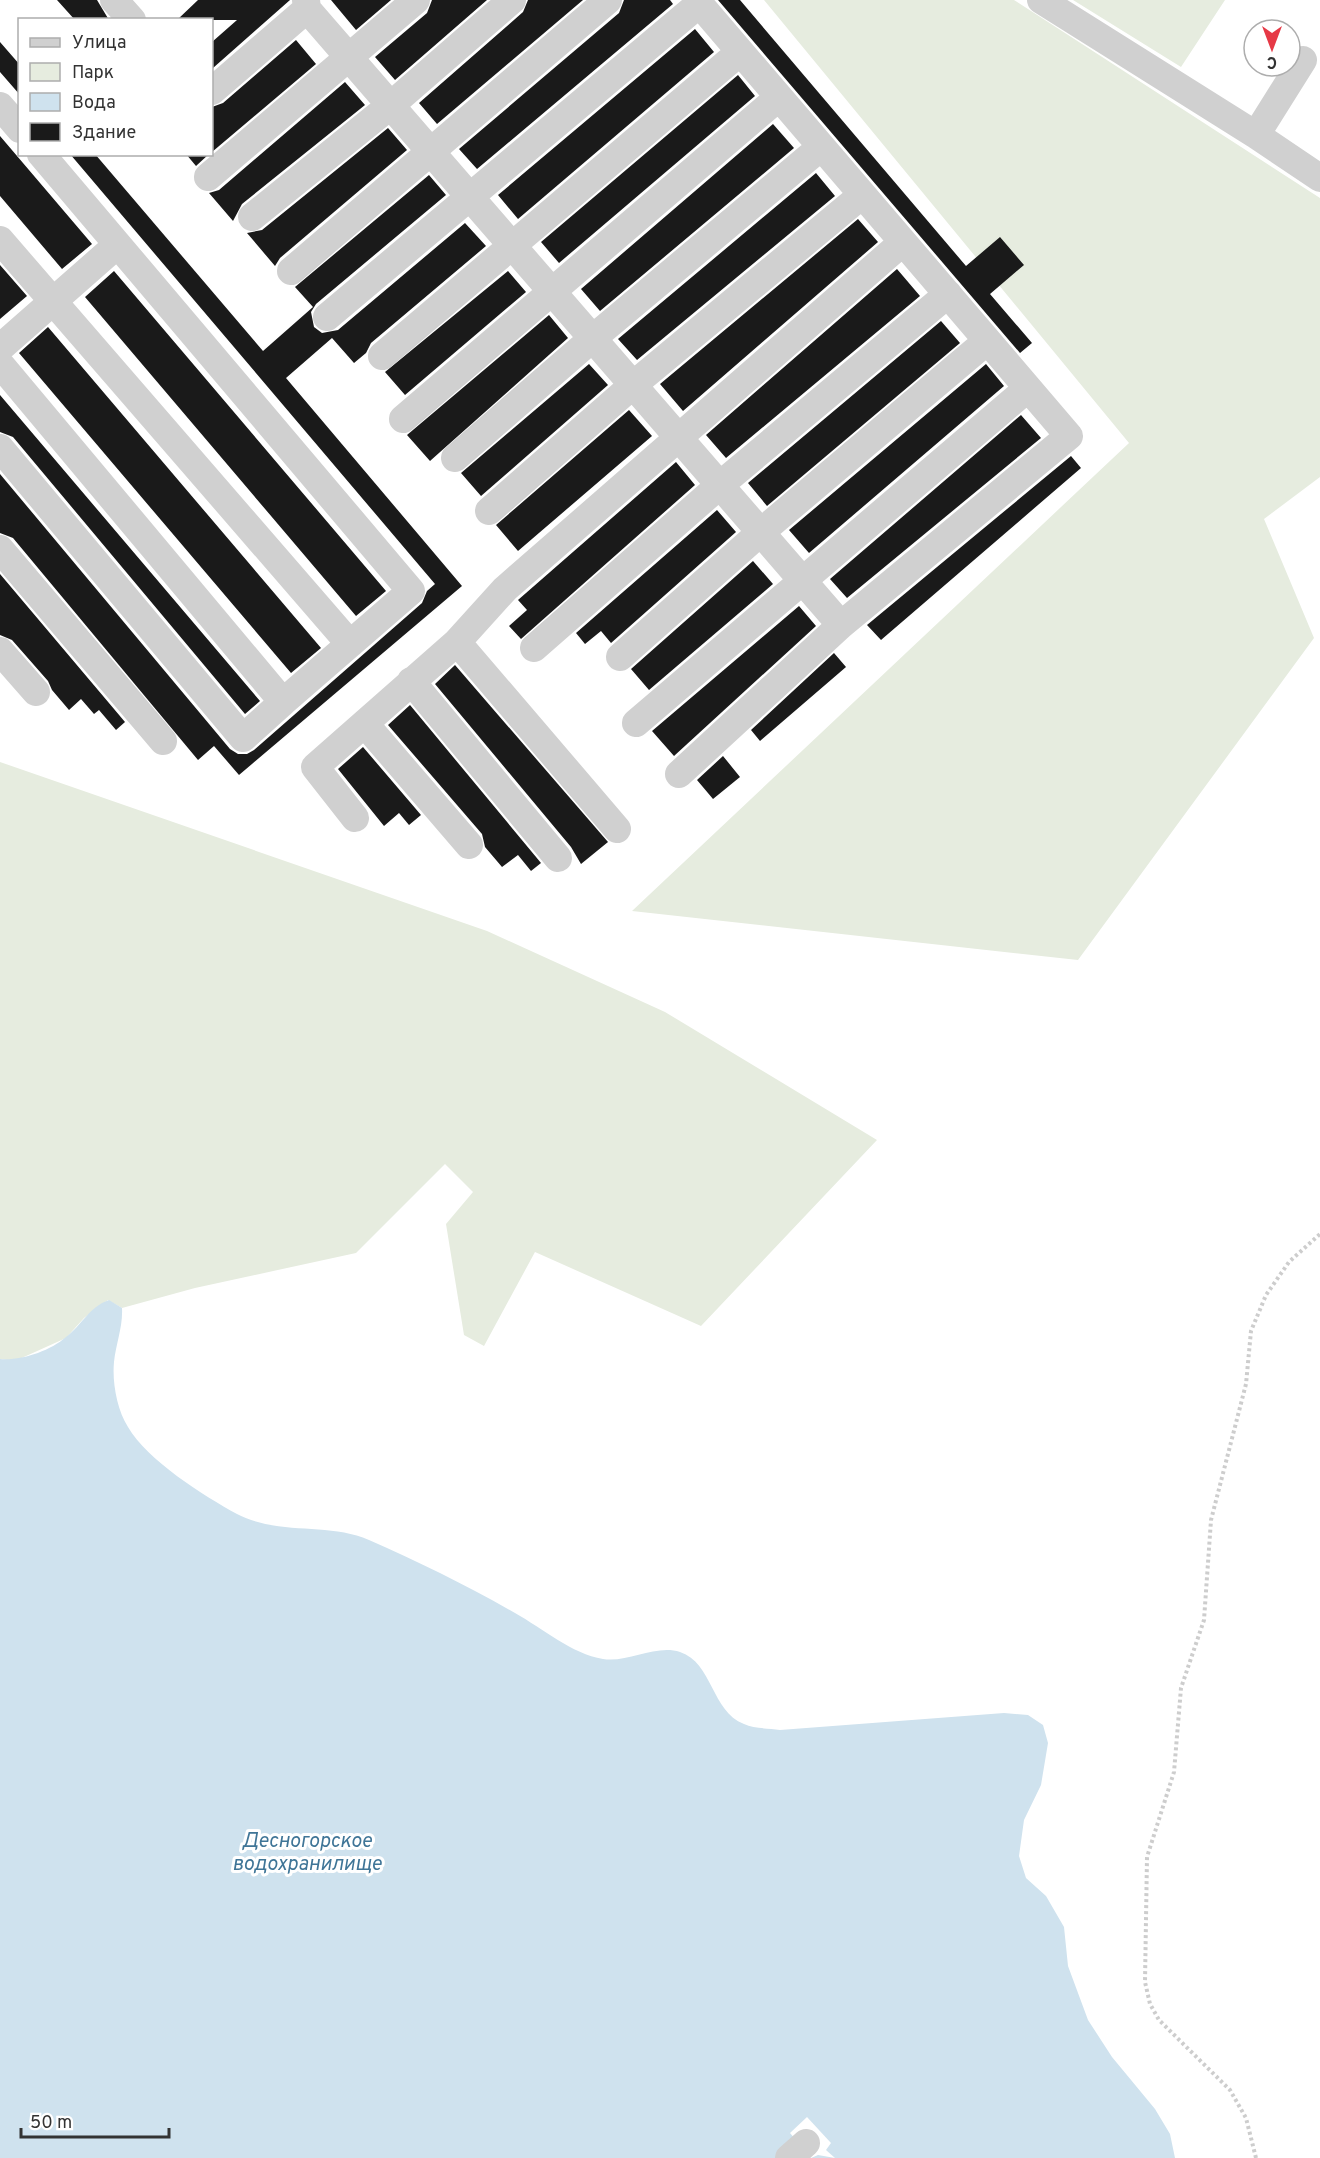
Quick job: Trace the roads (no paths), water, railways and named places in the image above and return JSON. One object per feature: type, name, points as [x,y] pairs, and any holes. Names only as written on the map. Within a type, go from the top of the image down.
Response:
[{"type":"lane","points":[[114,0],[130,18]]},
{"type":"lane","points":[[208,177],[416,0]]},
{"type":"lane","points":[[252,217],[390,105],[513,0]]},
{"type":"lane","points":[[291,271],[608,0]]},
{"type":"lane","points":[[1041,0],[1256,135],[1320,178]]},
{"type":"lane","points":[[327,317],[697,2],[1069,436],[841,625],[679,774]]},
{"type":"lane","points":[[213,90],[306,4],[348,57],[841,625]]},
{"type":"lane","points":[[382,356],[511,244],[740,52]]},
{"type":"lane","points":[[1256,135],[1303,60]]},
{"type":"lane","points":[[402,419],[779,97]]},
{"type":"lane","points":[[0,106],[18,127]]},
{"type":"lane","points":[[456,458],[593,338],[821,147]]},
{"type":"lane","points":[[0,448],[243,738],[411,591],[43,156]]},
{"type":"lane","points":[[489,511],[633,385],[862,195]]},
{"type":"lane","points":[[0,240],[350,644]]},
{"type":"lane","points":[[355,818],[315,766],[457,642],[505,589],[903,242]]},
{"type":"lane","points":[[0,348],[117,245]]},
{"type":"lane","points":[[534,648],[720,485],[948,294]]},
{"type":"lane","points":[[620,657],[761,532],[987,341]]},
{"type":"lane","points":[[0,364],[283,702]]},
{"type":"lane","points":[[636,723],[1028,388]]},
{"type":"lane","points":[[0,549],[164,741]]},
{"type":"lane","points":[[457,642],[617,829]]},
{"type":"lane","points":[[0,651],[36,692]]},
{"type":"lane","points":[[411,681],[558,858]]},
{"type":"lane","points":[[365,724],[469,845]]},
{"type":"water","name":"Десногорское водохранилище","points":[[109,1300],[122,1308],[114,1362],[114,1378],[118,1404],[128,1427],[148,1452],[177,1476],[237,1514],[270,1525],[337,1531],[369,1540],[461,1584],[569,1646],[591,1656],[613,1660],[661,1650],[680,1652],[699,1666],[733,1718],[752,1727],[780,1730],[1004,1713],[1028,1715],[1043,1725],[1048,1743],[1041,1785],[1024,1820],[1019,1856],[1026,1878],[1046,1896],[1064,1927],[1068,1966],[1088,2020],[1112,2057],[1155,2109],[1170,2134],[1175,2158],[0,2158],[0,1359],[26,1357],[52,1347],[72,1332],[96,1307]]}]
